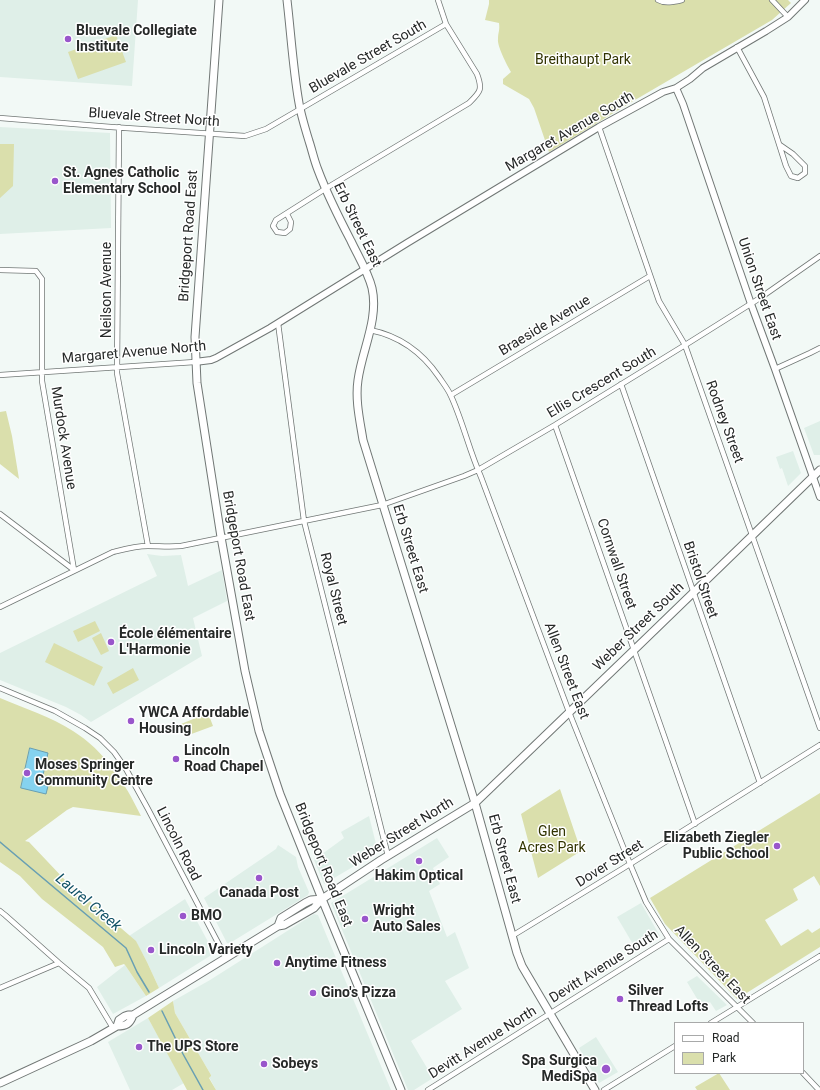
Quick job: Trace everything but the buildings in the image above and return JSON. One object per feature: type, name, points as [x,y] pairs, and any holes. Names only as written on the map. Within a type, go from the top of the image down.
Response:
[{"type":"main road","name":"Bridgeport Road East","points":[[219,0],[195,337],[195,362],[196,383],[221,537],[244,671],[259,731],[280,794],[401,1090]]},
{"type":"main road","name":"Erb Street East","points":[[287,0],[300,109],[325,189],[366,270],[372,288],[374,310],[357,382],[357,398],[363,440],[475,802],[517,953],[522,966],[595,1090]]},
{"type":"main road","name":"Weber Street South","points":[[475,802],[820,470]]},
{"type":"main road","name":"Weber Street North","points":[[0,1082],[91,1041],[115,1027],[119,1020],[125,1016],[133,1015],[278,926],[284,925],[314,908],[322,899],[475,802]]},
{"type":"street","points":[[286,214],[469,102],[478,93],[480,82],[477,74],[446,24],[438,0]]},
{"type":"street","points":[[658,0],[661,2],[682,0]]},
{"type":"street","points":[[772,0],[788,17]]},
{"type":"street","name":"Margaret Avenue South","points":[[366,270],[599,127],[663,92],[676,88],[703,68],[788,17],[805,0]]},
{"type":"street","name":"Bluevale Street South","points":[[300,109],[446,24]]},
{"type":"street","points":[[737,47],[764,97],[790,176],[798,178],[805,173],[805,166],[793,154],[780,145]]},
{"type":"street","name":"Union Street East","points":[[676,88],[683,104],[750,304],[820,497]]},
{"type":"street","name":"Bluevale Street North","points":[[0,118],[245,136],[266,129],[300,109]]},
{"type":"street","name":"Neilson Avenue","points":[[119,127],[117,368],[148,546]]},
{"type":"street","name":"Rodney Street","points":[[599,127],[659,301],[685,345],[820,728]]},
{"type":"street","name":"Ellis Crescent South","points":[[1,606],[113,552],[128,548],[148,546],[181,546],[382,505],[464,476],[478,470],[685,345],[750,304],[820,256]]},
{"type":"street","name":"Murdock Avenue","points":[[1,270],[36,271],[42,279],[42,372],[74,570]]},
{"type":"street","name":"Margaret Avenue North","points":[[0,375],[117,368],[211,360],[278,323],[366,270]]},
{"type":"street","name":"Braeside Avenue","points":[[450,395],[650,276]]},
{"type":"street","name":"Royal Street","points":[[278,323],[304,521],[388,856]]},
{"type":"street","name":"Allen Street East","points":[[370,330],[381,332],[396,338],[414,349],[430,365],[450,395],[569,712],[646,902],[670,939],[752,1022]]},
{"type":"street","points":[[775,370],[820,348]]},
{"type":"street","name":"Bristol Street","points":[[620,384],[760,783]]},
{"type":"street","name":"Cornwall Street","points":[[555,424],[695,824]]},
{"type":"street","points":[[0,514],[74,570]]},
{"type":"street","name":"Lincoln Road","points":[[0,688],[55,711],[100,738],[114,752],[126,769],[148,809],[226,958]]},
{"type":"street","name":"Dover Street","points":[[512,936],[820,746]]},
{"type":"street","points":[[0,911],[89,988],[115,1027]]},
{"type":"street","name":"Devitt Avenue South","points":[[550,1014],[670,939]]},
{"type":"street","points":[[713,1022],[820,956]]},
{"type":"street","points":[[0,988],[59,963]]},
{"type":"street","name":"Devitt Avenue North","points":[[428,1090],[550,1014]]},
{"type":"street","points":[[604,1090],[674,1047]]},
{"type":"street","points":[[804,1074],[820,1090]]},
{"type":"shaded area","name":"Bluevale Collegiate Institute","points":[[0,0],[138,0],[132,86],[0,77]]},
{"type":"shaded area","name":"St. Agnes Catholic Elementary School","points":[[0,127],[110,133],[111,228],[0,234]]},
{"type":"shaded area","points":[[820,421],[820,455],[814,455],[804,428]]},
{"type":"shaded area","points":[[793,451],[801,473],[788,486],[782,468],[780,469],[776,457]]},
{"type":"shaded area","name":"École élémentaire L'Harmonie","points":[[147,554],[162,556],[181,555],[188,586],[222,570],[227,601],[193,618],[202,656],[91,722],[66,707],[0,680],[0,653],[157,576]]},
{"type":"shaded area","points":[[369,816],[378,852],[324,884],[314,860],[344,838],[341,832]]},
{"type":"shaded area","points":[[437,838],[449,857],[433,868],[440,884],[429,891],[447,937],[455,932],[469,968],[445,981],[462,1009],[411,1041],[433,1078],[414,1090],[408,1090],[331,903]]},
{"type":"shaded area","points":[[278,845],[296,857],[298,867],[309,892],[308,895],[230,943],[227,943],[204,898],[276,849]]},
{"type":"shaded area","points":[[185,899],[213,951],[213,954],[159,988],[136,942],[129,936]]},
{"type":"shaded area","points":[[641,903],[660,936],[637,951],[617,917]]},
{"type":"shaded area","points":[[314,914],[318,915],[391,1090],[216,1090],[209,1077],[211,1075],[175,1013],[173,1001],[210,980]]},
{"type":"shaded area","points":[[125,965],[146,996],[113,1014],[97,987]]},
{"type":"shaded area","points":[[697,976],[727,1005],[716,1011],[710,1002],[702,1007],[687,982]]},
{"type":"shaded area","points":[[148,1018],[184,1083],[172,1090],[130,1090],[108,1042]]},
{"type":"shaded area","points":[[596,1037],[618,1072],[599,1083],[579,1048]]},
{"type":"green space","name":"Breithaupt Park","points":[[489,0],[788,0],[791,3],[772,20],[549,152],[534,108],[529,99],[503,84],[503,79],[511,72],[498,42],[499,23],[485,20]]},
{"type":"green space","points":[[116,35],[126,62],[78,79],[68,52]]},
{"type":"green space","points":[[0,144],[14,144],[13,186],[0,198]]},
{"type":"green space","points":[[6,411],[19,479],[0,464],[0,412]]},
{"type":"green space","points":[[95,621],[100,631],[78,642],[73,631]]},
{"type":"green space","points":[[101,633],[109,651],[101,655],[92,638]]},
{"type":"green space","points":[[54,643],[103,667],[94,686],[45,662]]},
{"type":"green space","points":[[133,668],[139,680],[113,694],[107,683]]},
{"type":"green space","points":[[0,698],[56,721],[73,731],[95,748],[121,780],[141,816],[73,807],[25,841],[29,842],[65,880],[136,941],[159,988],[146,996],[124,964],[115,967],[103,947],[42,899],[20,876],[0,862]]},
{"type":"green space","points":[[208,713],[213,726],[186,736],[181,724]]},
{"type":"green space","name":"Glen Acres Park","points":[[560,789],[581,851],[538,878],[521,814]]},
{"type":"green space","name":"Elizabeth Ziegler Public School","points":[[820,793],[820,886],[814,876],[793,889],[798,900],[765,920],[781,946],[808,929],[812,933],[820,928],[820,947],[737,999],[665,924],[650,898]]},
{"type":"green space","points":[[173,1001],[175,1013],[211,1075],[209,1078],[216,1090],[187,1090],[148,1018]]},
{"type":"green space","points":[[720,1074],[730,1090],[697,1090],[695,1087]]},
{"type":"water","points":[[30,748],[48,753],[41,784],[48,786],[46,794],[21,788]]},
{"type":"waterway","name":"Laurel Creek","points":[[0,842],[126,948],[137,972],[149,992]]},
{"type":"waterway","name":"Laurel Creek","points":[[162,1011],[203,1090]]},
{"type":"place","name":"Bluevale Collegiate Institute","points":[[68,39]]},
{"type":"place","name":"St. Agnes Catholic Elementary School","points":[[55,181]]},
{"type":"place","name":"École élémentaire L'Harmonie","points":[[111,642]]},
{"type":"place","name":"YWCA Affordable Housing","points":[[131,721]]},
{"type":"place","name":"Lincoln Road Chapel","points":[[176,759]]},
{"type":"place","name":"Moses Springer Community Centre","points":[[27,773]]},
{"type":"place","name":"Elizabeth Ziegler Public School","points":[[777,846]]},
{"type":"place","name":"Hakim Optical","points":[[419,861]]},
{"type":"place","name":"Canada Post","points":[[259,878]]},
{"type":"place","name":"BMO","points":[[183,916]]},
{"type":"place","name":"Wright Auto Sales","points":[[365,919]]},
{"type":"place","name":"Lincoln Variety","points":[[151,950]]},
{"type":"place","name":"Anytime Fitness","points":[[277,963]]},
{"type":"place","name":"Gino's Pizza","points":[[313,993]]},
{"type":"place","name":"Silver Thread Lofts","points":[[620,999]]},
{"type":"place","name":"The UPS Store","points":[[139,1047]]},
{"type":"place","name":"Sobeys","points":[[264,1064]]},
{"type":"place","name":"Spa Surgica MediSpa","points":[[606,1069]]}]
